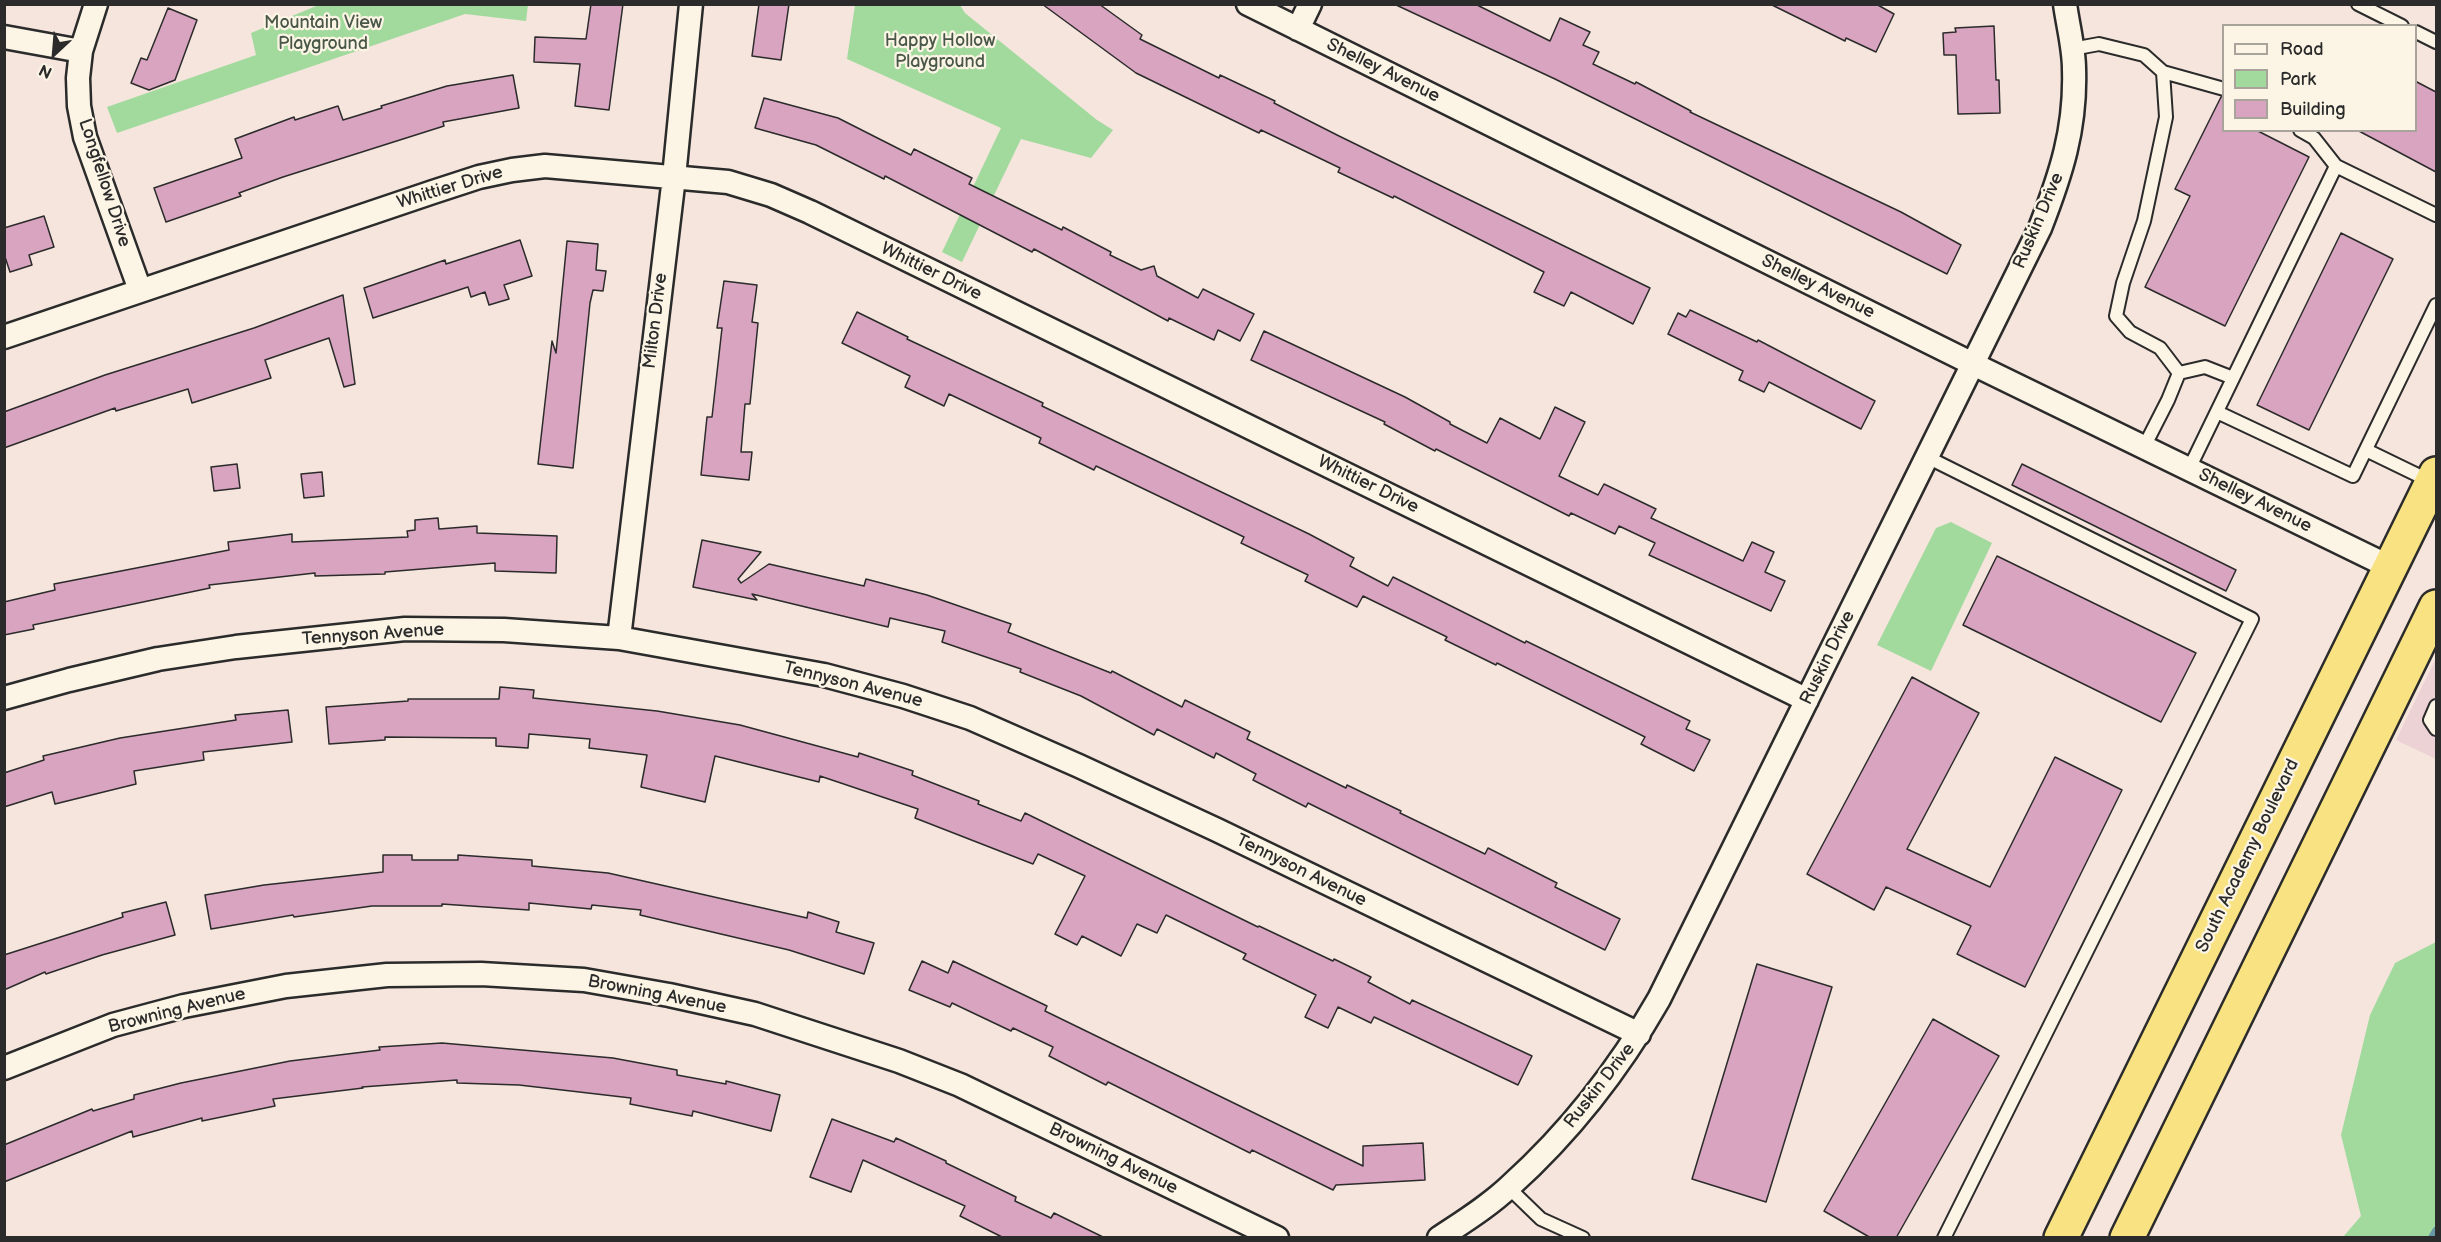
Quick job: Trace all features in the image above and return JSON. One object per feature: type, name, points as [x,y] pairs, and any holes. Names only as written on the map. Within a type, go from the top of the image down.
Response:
[{"type":"highway","name":"South Academy Boulevard","points":[[2061,1238],[2434,478]]},
{"type":"highway","points":[[2127,1238],[2436,607]]},
{"type":"street","name":"Longfellow Drive","points":[[96,4],[81,51],[78,78],[79,106],[85,137],[141,291]]},
{"type":"street","name":"Milton Drive","points":[[619,638],[674,177],[691,4]]},
{"type":"street","name":"Shelley Avenue","points":[[1248,4],[1973,364],[2390,567]]},
{"type":"street","points":[[1298,29],[1310,4]]},
{"type":"street","name":"Ruskin Drive","points":[[1439,1238],[1509,1188],[1554,1143],[1600,1091],[1639,1034],[1659,999],[2040,228],[2066,156],[2072,117],[2074,68],[2065,4]]},
{"type":"street","points":[[4,37],[81,51]]},
{"type":"street","name":"Whittier Drive","points":[[4,337],[452,186],[512,170],[545,166],[728,183],[771,195],[800,208],[1807,700]]},
{"type":"street","name":"Tennyson Avenue","points":[[4,698],[158,659],[236,646],[405,629],[504,630],[619,638],[824,675],[903,696],[970,718],[1207,825],[1639,1034]]},
{"type":"street","name":"Browning Avenue","points":[[4,1068],[113,1025],[184,1006],[285,987],[387,975],[481,974],[584,980],[669,995],[755,1014],[899,1061],[960,1085],[1276,1238]]},
{"type":"lane","points":[[2358,4],[2398,24]]},
{"type":"lane","points":[[2417,33],[2436,42]]},
{"type":"lane","points":[[2072,49],[2098,44],[2144,55],[2163,72],[2222,88]]},
{"type":"lane","points":[[2163,72],[2166,117],[2144,221],[2123,283],[2116,316],[2130,332],[2160,348],[2179,373]]},
{"type":"lane","points":[[2304,132],[2314,138],[2336,166],[2436,215]]},
{"type":"lane","points":[[2189,469],[2336,166]]},
{"type":"lane","points":[[2217,412],[2353,476],[2436,305]]},
{"type":"lane","points":[[2179,373],[2205,367],[2233,378]]},
{"type":"lane","points":[[2144,447],[2179,373]]},
{"type":"lane","points":[[2366,450],[2434,478]]},
{"type":"lane","points":[[1927,457],[2252,619],[1944,1238]]},
{"type":"lane","points":[[2436,706],[2430,720],[2436,729]]},
{"type":"lane","points":[[1509,1188],[1541,1219],[1583,1238]]},
{"type":"shaded area","points":[[2436,658],[2436,759],[2396,740]]},
{"type":"green space","name":"Mountain View Playground","points":[[321,4],[528,5],[526,21],[465,14],[117,133],[107,107],[256,55],[251,33]]},
{"type":"green space","name":"Happy Hollow Playground","points":[[855,5],[960,5],[965,13],[1097,120],[1113,130],[1091,158],[1021,139],[962,262],[942,252],[1001,128],[847,59]]},
{"type":"green space","points":[[1951,522],[1992,543],[1931,671],[1877,645],[1936,528]]},
{"type":"green space","points":[[2436,942],[2436,1237],[2343,1237],[2361,1216],[2341,1135],[2370,1015],[2395,963]]},
{"type":"building","points":[[591,4],[623,4],[609,110],[575,106],[580,64],[534,62],[535,37],[586,39]]},
{"type":"building","points":[[759,4],[789,4],[781,60],[752,56]]},
{"type":"building","points":[[1042,4],[1099,4],[1142,35],[1140,39],[1219,78],[1220,75],[1275,101],[1274,103],[1339,136],[1650,288],[1633,324],[1571,292],[1564,306],[1534,292],[1544,272],[1394,196],[1393,198],[1338,172],[1340,168],[1261,130],[1259,133],[1136,73]]},
{"type":"building","points":[[1394,4],[1475,4],[1550,41],[1560,18],[1590,32],[1583,45],[1599,52],[1593,64],[1635,84],[1636,82],[1690,112],[1901,212],[1961,245],[1947,274],[1555,79]]},
{"type":"building","points":[[1770,4],[1876,4],[1894,14],[1876,52],[1846,38],[1845,41]]},
{"type":"building","points":[[168,8],[197,20],[175,80],[149,90],[131,83],[141,58],[147,60]]},
{"type":"building","points":[[1994,26],[2000,113],[1958,114],[1956,55],[1944,55],[1943,33],[1956,32],[1955,28]]},
{"type":"building","points":[[513,75],[519,108],[443,122],[444,126],[283,177],[239,193],[241,196],[166,222],[154,188],[242,158],[235,139],[294,117],[295,120],[338,106],[343,120],[447,86]]},
{"type":"building","points":[[2417,82],[2436,92],[2436,172],[2361,132],[2417,132]]},
{"type":"building","points":[[2221,97],[2222,132],[2260,132],[2309,157],[2225,326],[2145,287],[2190,196],[2175,189]]},
{"type":"building","points":[[764,98],[838,118],[911,155],[914,149],[972,178],[969,184],[1062,230],[1063,227],[1111,252],[1110,255],[1141,270],[1154,266],[1157,276],[1198,298],[1203,289],[1254,314],[1240,341],[1218,330],[1214,340],[1169,318],[1168,321],[1034,249],[1032,252],[885,176],[884,179],[816,145],[755,128]]},
{"type":"building","points":[[44,216],[54,247],[29,255],[32,265],[10,272],[4,254],[4,228]]},
{"type":"building","points":[[2341,233],[2393,259],[2309,430],[2257,405]]},
{"type":"building","points":[[520,240],[532,276],[504,285],[509,299],[489,305],[485,292],[471,297],[468,287],[373,318],[364,288],[445,260],[446,264]]},
{"type":"building","points":[[567,241],[598,244],[596,270],[606,271],[603,291],[593,290],[590,303],[573,468],[538,464],[552,341],[556,353]]},
{"type":"building","points":[[724,281],[757,285],[752,322],[758,323],[750,404],[745,404],[741,452],[752,452],[749,480],[701,475],[707,417],[712,417],[722,328],[717,328]]},
{"type":"building","points":[[343,295],[355,384],[344,387],[329,338],[265,360],[271,378],[192,403],[188,389],[116,411],[115,408],[4,448],[4,412],[105,375],[254,328]]},
{"type":"building","points":[[1690,310],[1757,342],[1758,340],[1875,401],[1861,429],[1769,382],[1764,392],[1739,380],[1743,371],[1668,334],[1678,313],[1686,317]]},
{"type":"building","points":[[857,312],[908,337],[907,339],[1043,403],[1042,406],[1309,534],[1354,558],[1350,566],[1388,586],[1393,577],[1690,721],[1686,729],[1710,740],[1694,771],[1641,744],[1645,737],[1497,663],[1496,665],[1445,640],[1447,637],[1363,596],[1357,607],[1305,581],[1308,575],[1241,543],[1244,537],[1096,466],[1094,470],[1039,443],[1041,438],[949,394],[944,406],[905,387],[910,376],[842,343]]},
{"type":"building","points":[[1264,331],[1405,397],[1487,443],[1500,418],[1540,439],[1555,407],[1585,422],[1559,476],[1598,495],[1604,484],[1656,509],[1651,518],[1743,561],[1752,542],[1774,552],[1765,572],[1785,581],[1771,611],[1649,555],[1655,543],[1619,526],[1615,534],[1571,513],[1569,516],[1436,449],[1435,451],[1384,424],[1385,422],[1251,360]]},
{"type":"building","points":[[237,464],[240,488],[214,491],[211,467]]},
{"type":"building","points":[[2022,464],[2236,570],[2226,591],[2012,485]]},
{"type":"building","points":[[322,472],[324,496],[304,498],[301,474]]},
{"type":"building","points":[[438,518],[439,529],[477,526],[477,533],[557,536],[556,573],[495,571],[495,563],[385,572],[385,574],[315,576],[315,573],[209,585],[210,588],[33,625],[34,629],[4,635],[4,602],[55,590],[54,584],[229,550],[228,542],[292,534],[292,542],[408,537],[407,531],[415,530],[415,520]]},
{"type":"building","points":[[702,540],[761,552],[738,579],[741,583],[769,564],[864,586],[866,579],[927,595],[1011,624],[1008,632],[1111,673],[1112,671],[1182,707],[1185,700],[1250,732],[1247,739],[1346,788],[1347,785],[1401,811],[1400,813],[1485,854],[1488,848],[1557,883],[1555,887],[1620,919],[1605,950],[1308,803],[1306,807],[1253,780],[1256,774],[1216,753],[1214,758],[1157,729],[1154,735],[1081,696],[1020,672],[1021,669],[942,642],[945,631],[890,618],[888,627],[752,594],[757,600],[693,587]]},
{"type":"building","points":[[1997,556],[2196,653],[2161,722],[1963,625]]},
{"type":"building","points":[[1912,677],[1979,713],[1907,849],[1990,887],[2055,757],[2122,790],[2025,987],[1957,954],[1971,926],[1886,887],[1874,910],[1807,874]]},
{"type":"building","points":[[500,687],[534,690],[533,698],[657,711],[740,725],[858,757],[859,753],[913,771],[912,775],[979,801],[978,804],[1021,821],[1025,813],[1258,927],[1371,977],[1368,982],[1410,1004],[1412,1000],[1532,1056],[1518,1085],[1374,1017],[1371,1023],[1338,1007],[1328,1028],[1305,1017],[1316,995],[1243,959],[1246,954],[1166,915],[1157,933],[1137,924],[1121,956],[1082,936],[1077,945],[1055,934],[1085,876],[1038,854],[1033,864],[915,818],[918,809],[820,776],[819,782],[715,756],[705,802],[641,787],[647,755],[589,748],[590,739],[529,734],[528,748],[496,746],[496,738],[385,737],[385,740],[329,744],[326,707],[408,701],[408,699],[499,699]]},
{"type":"building","points":[[288,710],[292,742],[203,752],[204,760],[134,771],[136,784],[55,804],[52,792],[4,807],[4,773],[44,760],[43,756],[120,738],[236,720],[235,715]]},
{"type":"building","points":[[383,855],[412,855],[412,860],[458,860],[458,855],[532,860],[532,866],[608,873],[807,918],[808,912],[839,922],[836,932],[874,943],[864,974],[789,950],[640,915],[641,910],[592,905],[591,909],[529,903],[529,910],[442,904],[442,906],[372,906],[294,917],[293,915],[211,929],[205,895],[264,885],[383,872]]},
{"type":"building","points":[[166,902],[175,935],[102,955],[46,974],[45,972],[4,990],[4,955],[123,917],[122,913]]},
{"type":"building","points":[[922,961],[948,973],[953,961],[1047,1006],[1045,1011],[1363,1166],[1363,1146],[1423,1143],[1425,1180],[1336,1185],[1333,1190],[1252,1150],[1250,1153],[1108,1082],[1106,1085],[1049,1056],[1053,1047],[1013,1028],[1011,1031],[952,1003],[950,1007],[909,990]]},
{"type":"building","points":[[1757,964],[1832,987],[1766,1202],[1692,1179]]},
{"type":"building","points":[[1933,1019],[1999,1056],[1896,1238],[1871,1238],[1824,1211]]},
{"type":"building","points":[[442,1043],[613,1058],[677,1070],[677,1075],[726,1084],[726,1081],[780,1095],[771,1131],[693,1111],[692,1116],[630,1104],[631,1098],[519,1085],[457,1083],[457,1080],[362,1087],[273,1099],[275,1106],[202,1121],[202,1118],[133,1137],[132,1131],[4,1182],[4,1145],[92,1109],[93,1111],[134,1099],[134,1095],[290,1061],[380,1050],[379,1047]]},
{"type":"building","points":[[832,1119],[894,1142],[896,1138],[1016,1197],[1015,1201],[1051,1218],[1054,1213],[1105,1238],[1004,1238],[960,1216],[965,1206],[863,1160],[851,1192],[810,1177]]},
{"type":"waterway","points":[[2432,1238],[2436,1231]]}]
